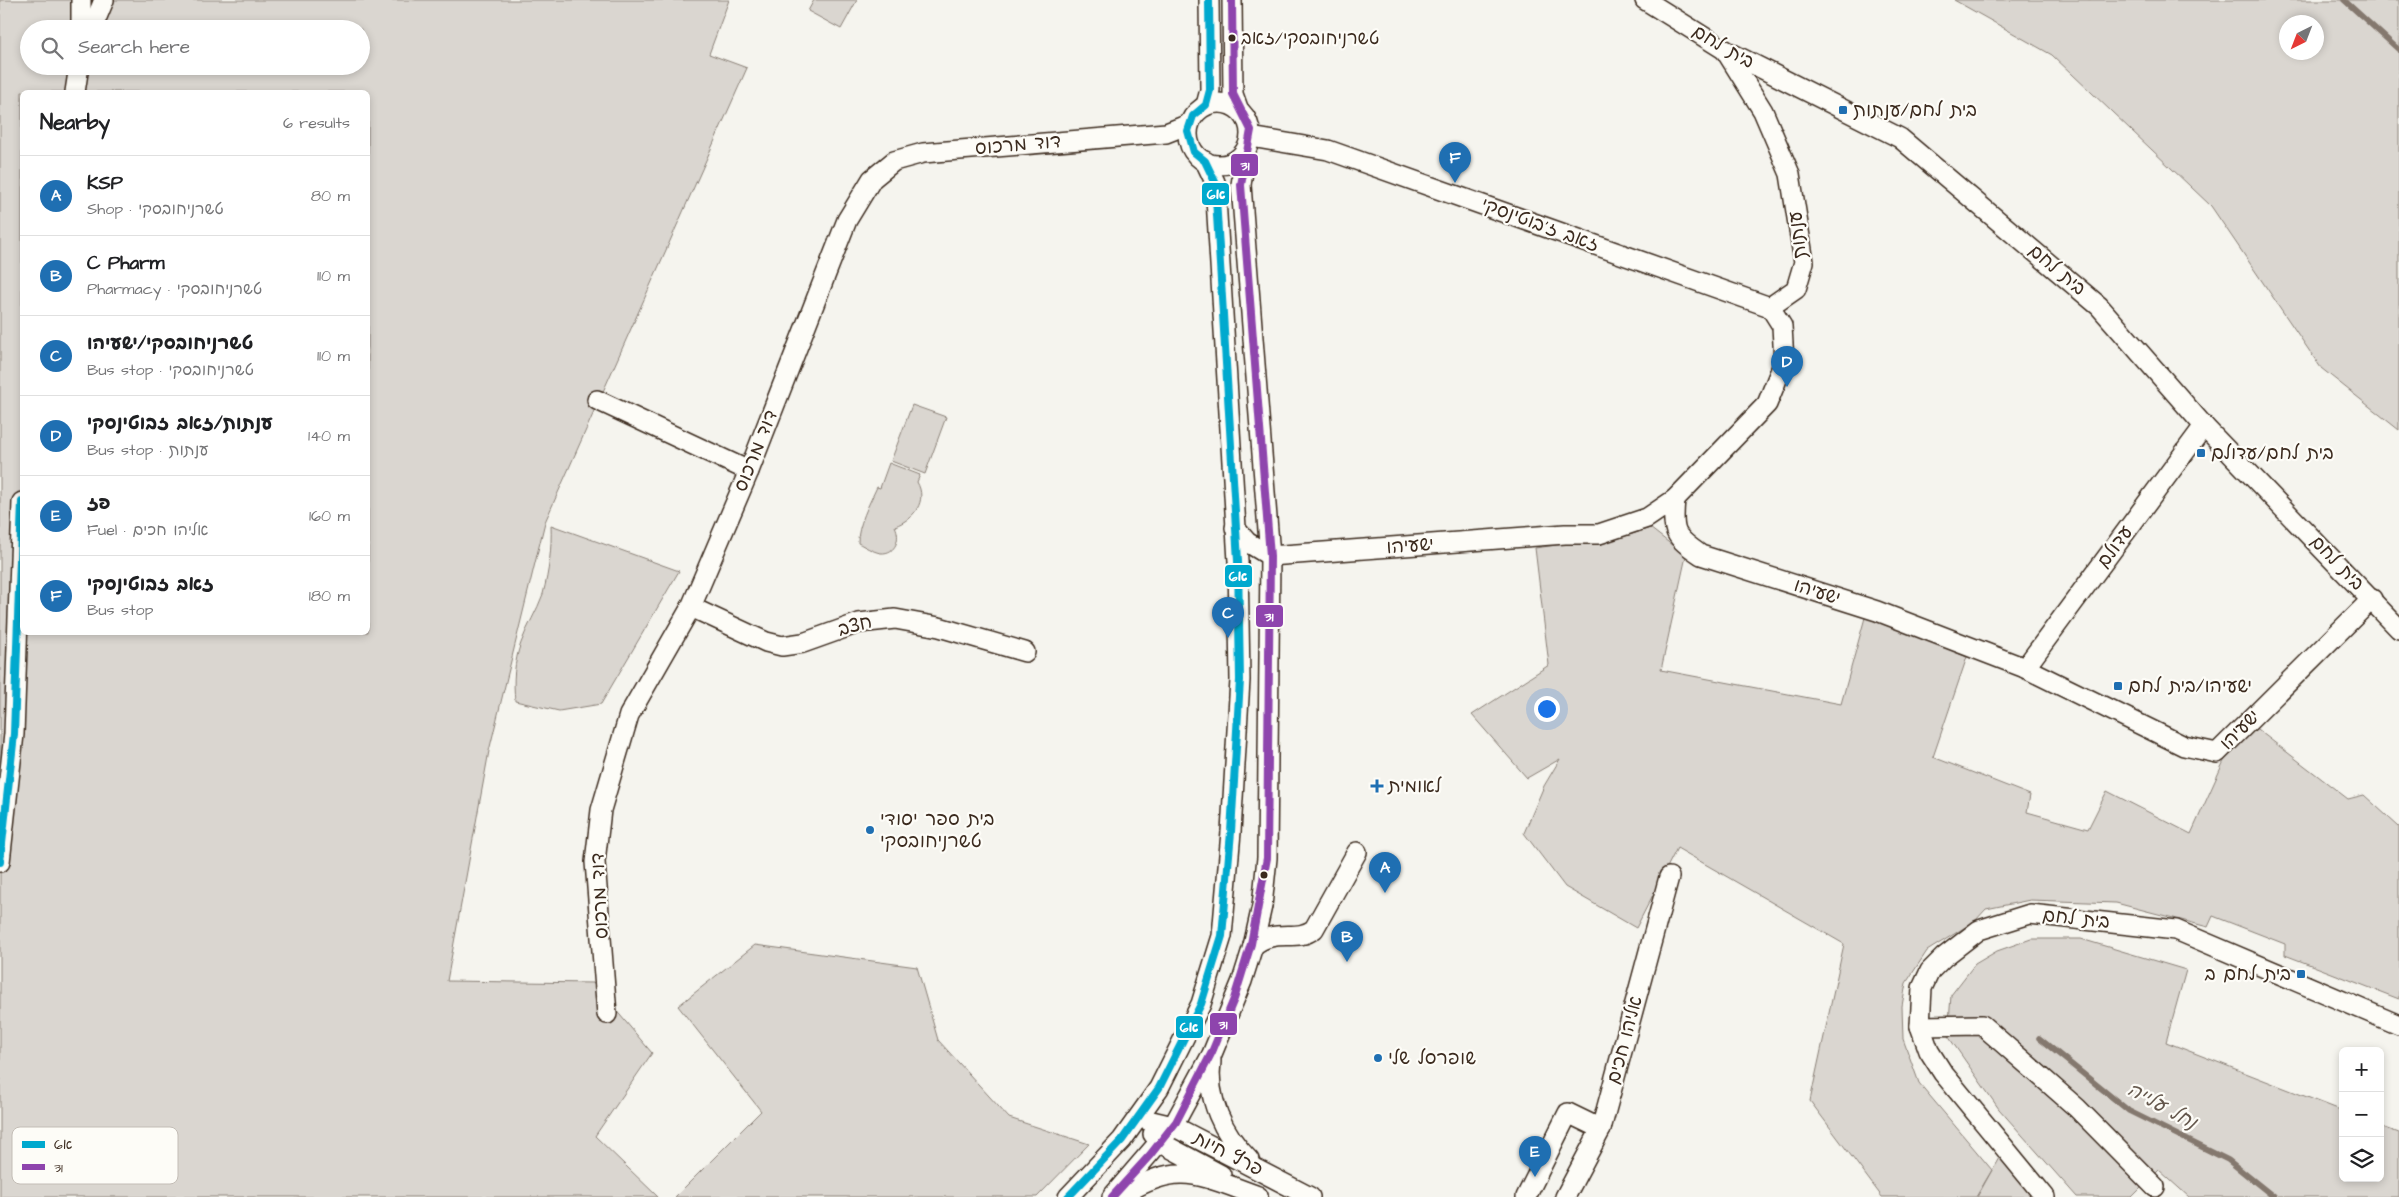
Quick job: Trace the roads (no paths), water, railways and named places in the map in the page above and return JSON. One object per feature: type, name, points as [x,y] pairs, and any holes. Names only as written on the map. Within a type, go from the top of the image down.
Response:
[{"type":"street","points":[[80,20],[81,0]]},
{"type":"street","points":[[96,20],[104,0]]},
{"type":"street","points":[[1206,105],[1210,90],[1209,0]]},
{"type":"street","points":[[1112,1197],[1173,1126],[1212,1054],[1242,981],[1253,946],[1262,906],[1267,858],[1270,556],[1241,185],[1248,144],[1248,121],[1238,108],[1233,94],[1232,0]]},
{"type":"street","name":"בית לחם","points":[[1645,0],[1725,50],[1900,138],[2100,306],[2204,426],[2399,629]]},
{"type":"street","name":"ענתות","points":[[1725,50],[1763,111],[1790,174],[1804,262],[1796,289],[1770,307]]},
{"type":"street","points":[[75,90],[78,75]]},
{"type":"street","points":[[1190,145],[1189,124],[1193,116],[1206,105],[1223,102],[1238,108]]},
{"type":"street","name":"דוד מרכוס","points":[[607,1014],[595,862],[601,810],[629,715],[691,607],[749,471],[847,220],[872,179],[894,161],[923,153],[1166,133],[1189,124]]},
{"type":"street","points":[[1166,133],[1181,138],[1205,161],[1214,164],[1232,163],[1248,144]]},
{"type":"street","name":"זאב ז'בוטינסקי","points":[[1248,144],[1328,150],[1770,307]]},
{"type":"street","points":[[1068,1197],[1122,1140],[1160,1088],[1194,1021],[1213,969],[1222,936],[1232,832],[1240,680],[1235,528],[1215,182],[1205,161]]},
{"type":"street","points":[[1675,499],[1767,404],[1784,362],[1782,326],[1770,307]]},
{"type":"street","points":[[597,400],[749,471]]},
{"type":"street","name":"עדולם","points":[[2026,668],[2204,426]]},
{"type":"street","name":"ישעיהו","points":[[1270,556],[1566,534],[1599,534],[1647,518],[1675,499]]},
{"type":"street","name":"ישעיהו","points":[[1675,499],[1673,524],[1681,542],[1701,555],[1877,611],[2026,668],[2184,746],[2217,753],[2372,599]]},
{"type":"street","points":[[1235,528],[1247,542],[1270,556]]},
{"type":"street","points":[[0,862],[14,734],[20,560]]},
{"type":"street","name":"חצב","points":[[691,607],[766,642],[782,646],[803,643],[859,622],[895,619],[939,627],[1025,652]]},
{"type":"street","points":[[1253,946],[1268,936],[1305,934],[1314,929],[1357,852]]},
{"type":"street","name":"אליהו חכים","points":[[1565,1197],[1601,1130],[1669,877]]},
{"type":"street","name":"בית לחם","points":[[2045,1197],[1944,1073],[1929,1050],[1920,1026],[1922,988],[1930,971],[1944,957],[1979,930],[2030,914],[2176,930],[2399,1025]]},
{"type":"street","points":[[1920,1026],[1982,1025],[2077,1108],[2155,1187]]},
{"type":"street","points":[[1212,1054],[1211,1082],[1220,1120],[1236,1146],[1259,1169]]},
{"type":"street","points":[[1526,1197],[1568,1113],[1601,1130]]},
{"type":"street","name":"פרץ חיות","points":[[1139,1118],[1173,1126],[1310,1197]]},
{"type":"street","name":"פרץ חיות","points":[[1139,1118],[1161,1142],[1258,1196]]},
{"type":"street","points":[[1120,1197],[1150,1180],[1174,1173],[1209,1178],[1258,1196]]},
{"type":"waterway","points":[[2344,0],[2399,50]]},
{"type":"waterway","name":"נחל עלייה","points":[[2039,1038],[2129,1111],[2228,1160],[2274,1197]]},
{"type":"place","name":"טשרניחובסקי/זאב","points":[[1232,38]]},
{"type":"place","name":"בית לחם/ענתות","points":[[1843,110]]},
{"type":"place","name":"זאב זבוטינסקי","points":[[1455,183]]},
{"type":"place","name":"ענתות/זאב זבוטינסקי","points":[[1787,387]]},
{"type":"place","name":"בית לחם/עדולם","points":[[2201,453]]},
{"type":"place","name":"טשרניחובסקי/ישעיהו","points":[[1228,638]]},
{"type":"place","name":"ישעיהו/בית לחם","points":[[2118,686]]},
{"type":"place","name":"לאומית","points":[[1377,786]]},
{"type":"place","name":"בית ספר יסודי טשרניחובסקי","points":[[870,830]]},
{"type":"place","name":"KSP","points":[[1385,893]]},
{"type":"place","name":"C Pharm","points":[[1347,962]]},
{"type":"place","name":"בית לחם ב","points":[[2301,974]]},
{"type":"place","name":"שופרסל שלי","points":[[1378,1058]]},
{"type":"place","name":"פז","points":[[1535,1177]]}]
